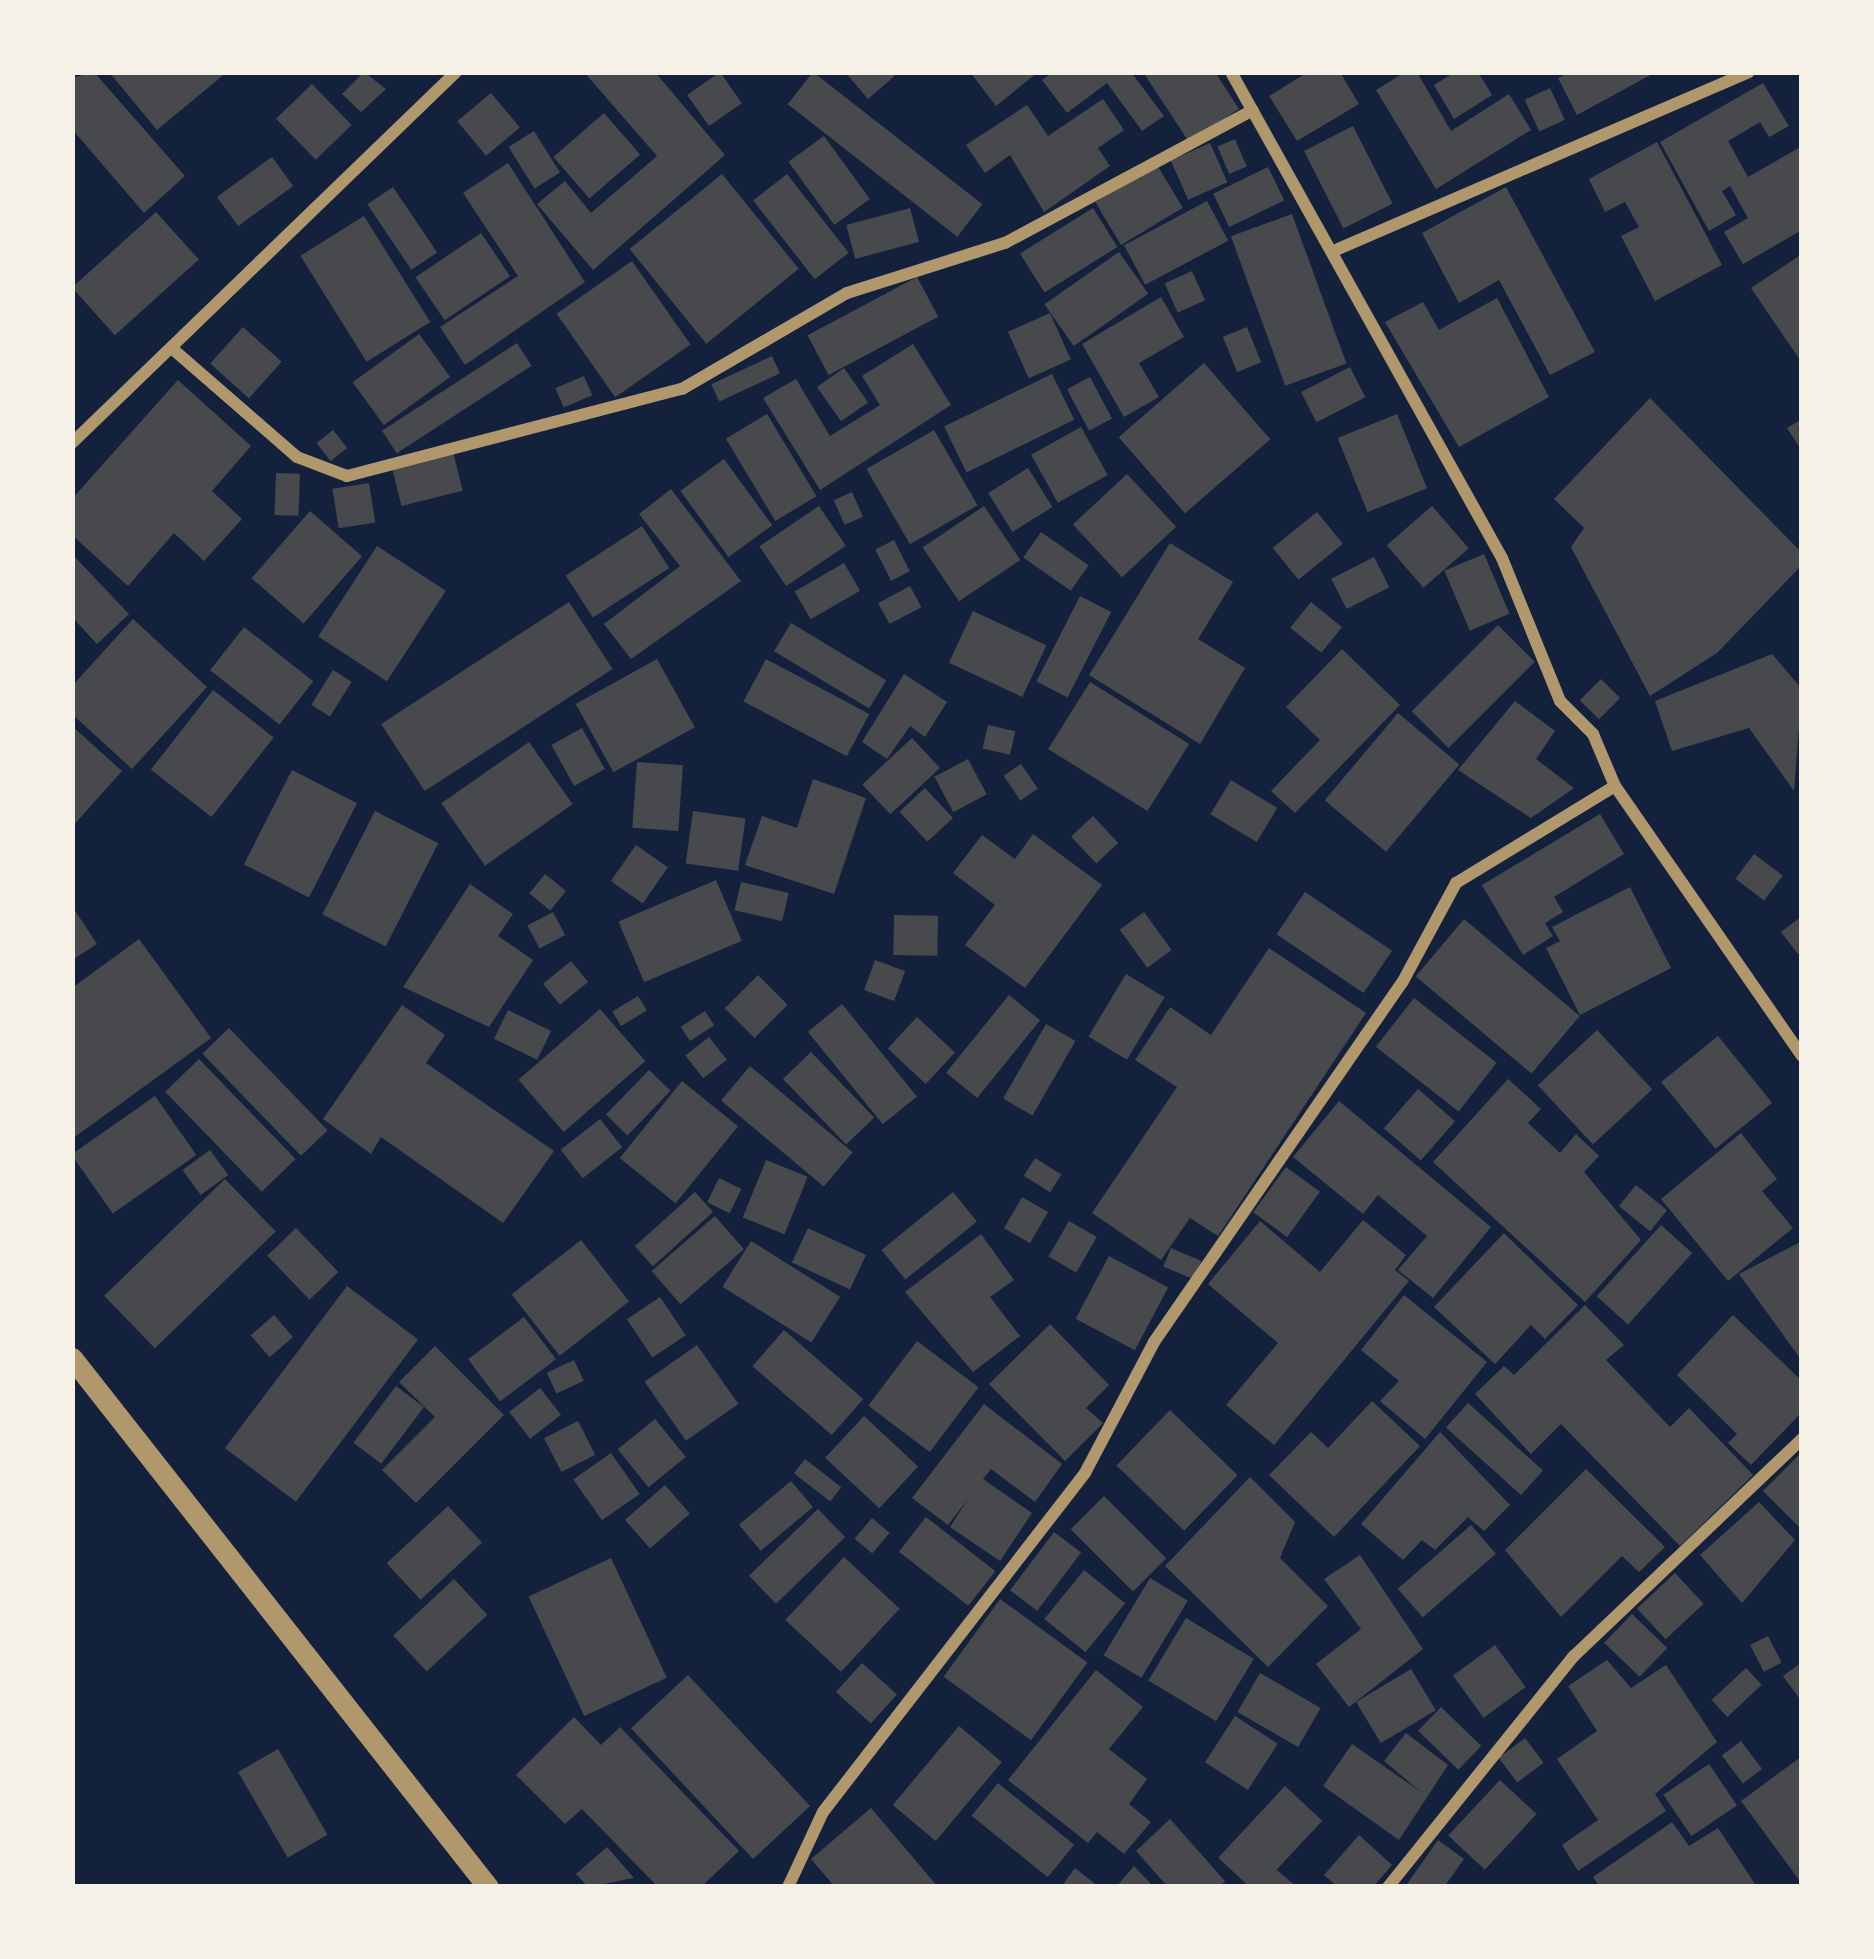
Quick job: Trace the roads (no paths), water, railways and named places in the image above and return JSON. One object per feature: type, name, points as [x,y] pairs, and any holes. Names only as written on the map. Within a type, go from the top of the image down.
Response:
[{"type":"street","points":[[72,443],[175,352],[456,72]]},
{"type":"street","points":[[1231,72],[1338,249],[1502,558],[1559,701],[1593,734],[1615,786],[1802,1056]]},
{"type":"street","points":[[1338,249],[1750,72]]},
{"type":"street","points":[[175,352],[296,457],[347,476],[682,389],[847,293],[1005,243],[1253,110]]},
{"type":"street","points":[[788,1887],[823,1812],[1085,1473],[1154,1342],[1402,983],[1456,883],[1615,786]]},
{"type":"street","points":[[72,1358],[488,1887]]},
{"type":"street","points":[[1388,1887],[1574,1656],[1802,1439]]}]
